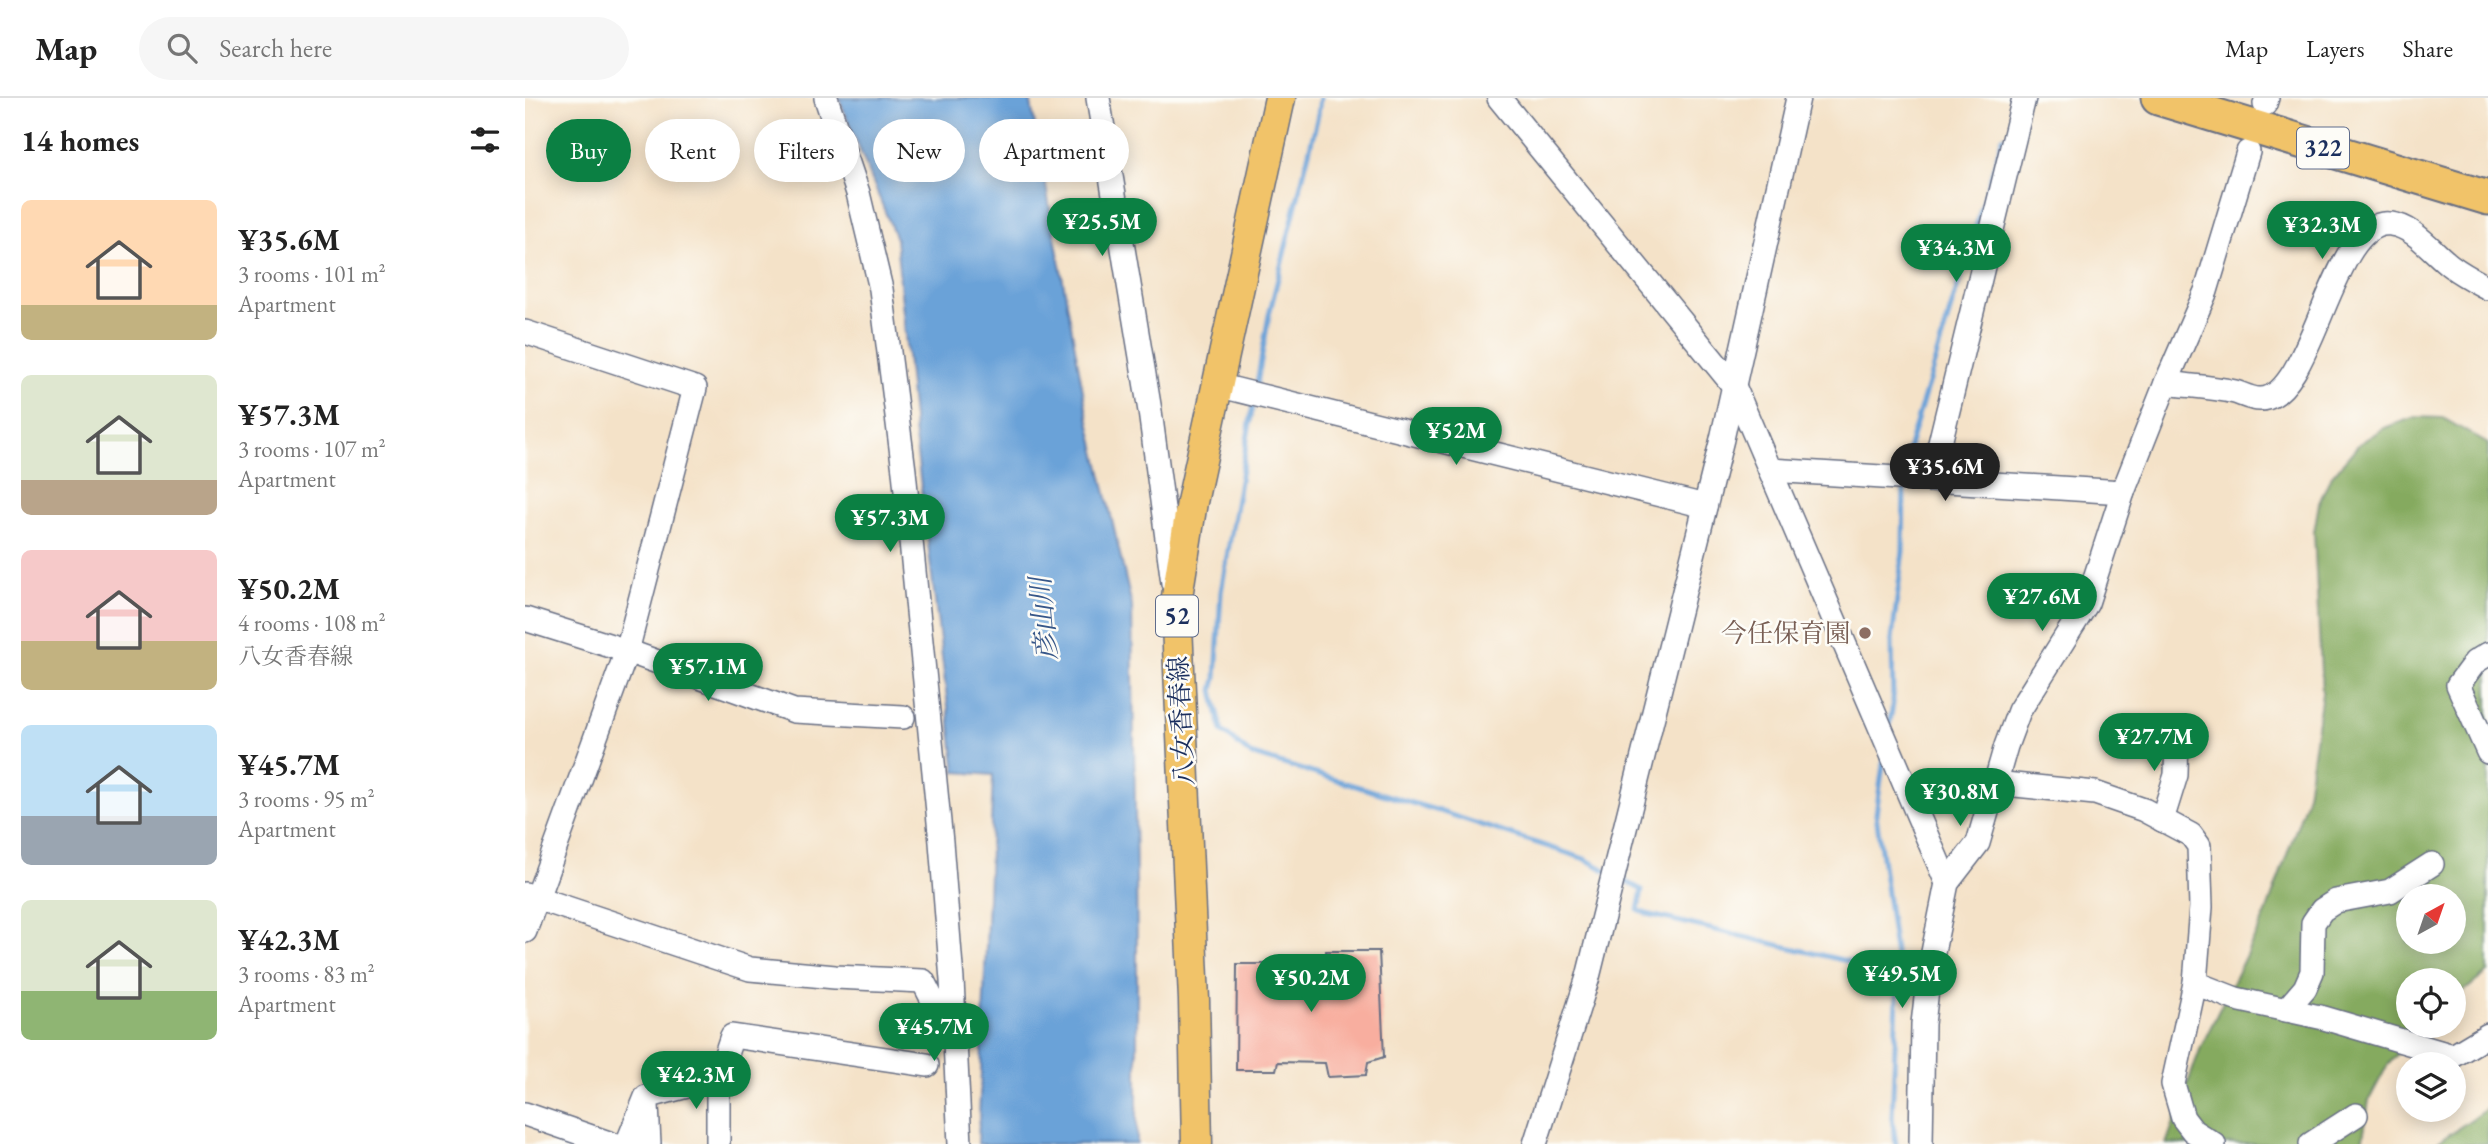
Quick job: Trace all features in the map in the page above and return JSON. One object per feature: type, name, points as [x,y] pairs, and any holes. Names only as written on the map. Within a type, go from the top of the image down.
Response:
[{"type":"highway","name":"322","points":[[2158,98],[2488,198]]},
{"type":"main road","name":"八女香春線","points":[[1197,1144],[1194,1000],[1176,603],[1192,502],[1280,98]]},
{"type":"street","points":[[826,98],[858,193],[881,289],[904,471],[941,842],[960,1144]]},
{"type":"street","points":[[1098,98],[1148,397],[1176,603]]},
{"type":"street","points":[[1499,98],[1734,386],[1947,883]]},
{"type":"street","points":[[1535,1144],[1588,976],[1734,386],[1798,98]]},
{"type":"street","points":[[1931,480],[2024,98]]},
{"type":"street","points":[[1921,1144],[1923,1024],[1929,972],[1947,883],[1978,843],[2019,711],[2087,603],[2123,492],[2206,291],[2248,152]]},
{"type":"street","points":[[2166,383],[2233,392],[2261,400],[2278,393],[2294,375],[2325,302],[2355,244],[2371,226],[2388,223],[2406,228],[2450,266],[2488,288]]},
{"type":"street","points":[[525,332],[695,388],[627,651],[531,896],[525,931]]},
{"type":"street","points":[[1217,385],[1705,506]]},
{"type":"street","points":[[1770,470],[2123,492]]},
{"type":"street","points":[[525,620],[627,651],[794,711],[903,717]]},
{"type":"street","points":[[2485,738],[2458,685],[2475,662],[2488,654]]},
{"type":"street","points":[[2162,820],[2176,775],[2177,732]]},
{"type":"street","points":[[1995,783],[2095,793],[2144,810],[2191,835],[2199,846],[2201,907],[2195,983],[2173,1084],[2183,1118],[2193,1131],[2214,1144]]},
{"type":"street","points":[[2286,1010],[2305,988],[2312,972],[2313,923],[2322,910],[2336,901],[2390,891],[2432,864]]},
{"type":"street","points":[[531,896],[750,969],[923,981],[955,1045]]},
{"type":"street","points":[[2195,983],[2236,999],[2325,1018],[2453,1056],[2488,1035]]},
{"type":"street","points":[[718,1144],[718,1078],[732,1036],[927,1065]]},
{"type":"street","points":[[646,1097],[718,1078]]},
{"type":"street","points":[[627,1144],[646,1097]]},
{"type":"street","points":[[646,1097],[649,1144]]},
{"type":"street","points":[[525,1114],[611,1144]]},
{"type":"street","points":[[2311,1144],[2356,1115]]},
{"type":"green space","points":[[2415,417],[2443,418],[2488,444],[2488,972],[2466,989],[2466,968],[2396,968],[2396,1038],[2411,1038],[2396,1052],[2369,1100],[2362,1144],[2166,1144],[2201,1047],[2265,916],[2306,801],[2322,693],[2314,532],[2319,503],[2330,478],[2359,444],[2384,428]]},
{"type":"green space","points":[[2488,1108],[2488,1144],[2435,1144]]},
{"type":"water","name":"彦山川","points":[[839,98],[1030,98],[1034,119],[979,119],[979,182],[1045,182],[1086,408],[1132,606],[1137,1144],[978,1144],[993,775],[956,772],[914,429],[896,239],[859,147],[859,119],[847,119]]},
{"type":"building","points":[[1326,951],[1379,951],[1384,1057],[1368,1062],[1366,1075],[1328,1077],[1325,1063],[1278,1062],[1276,1070],[1236,1070],[1237,964],[1326,964]]},
{"type":"waterway","points":[[1256,389],[1269,315],[1320,98]]},
{"type":"waterway","points":[[1904,473],[1904,463],[2003,137]]},
{"type":"waterway","points":[[1254,399],[1221,592],[1213,690],[1222,731],[1250,754],[1439,811],[1585,859],[1607,871]]},
{"type":"waterway","points":[[1889,727],[1893,704],[1892,639],[1903,551],[1904,483]]},
{"type":"waterway","points":[[1884,758],[1876,814],[1898,973],[1892,1118],[1896,1144]]},
{"type":"waterway","points":[[1619,878],[1642,890],[1638,910],[1647,914],[1898,973]]},
{"type":"place","name":"今任保育園","points":[[1865,633]]}]
